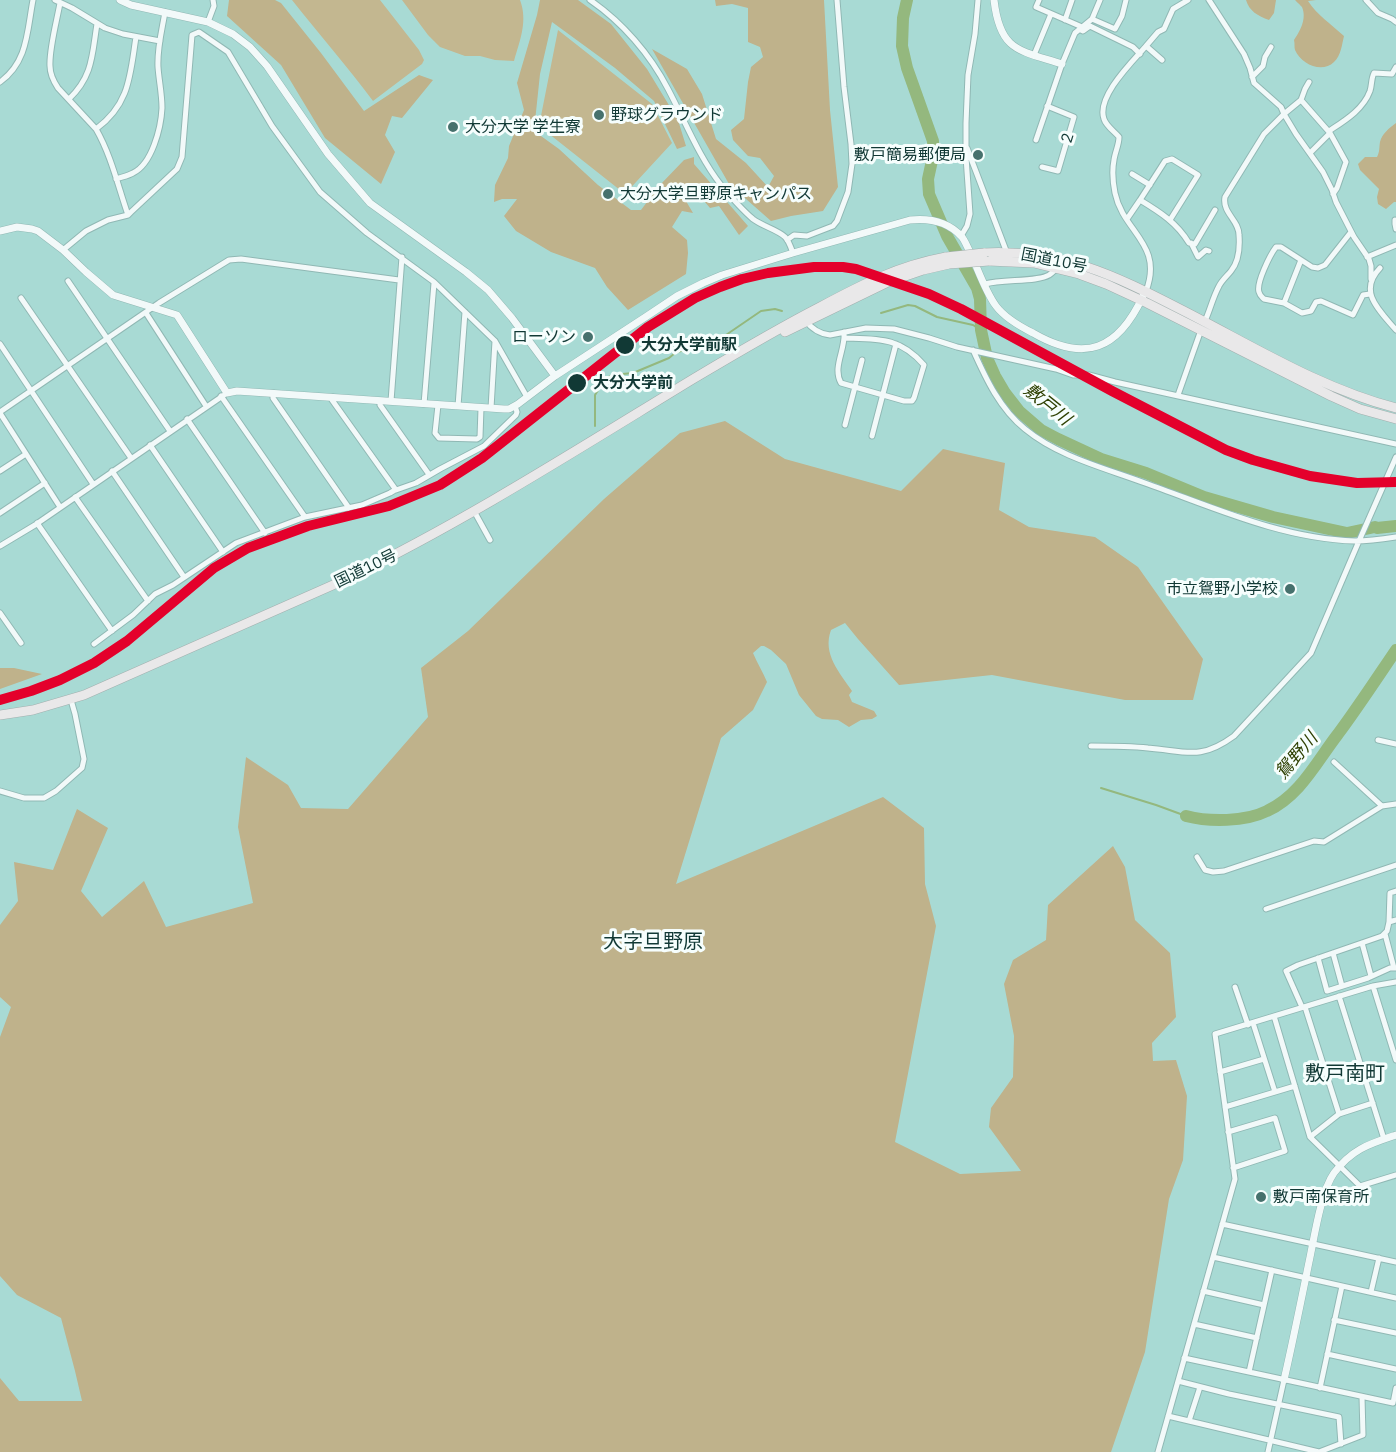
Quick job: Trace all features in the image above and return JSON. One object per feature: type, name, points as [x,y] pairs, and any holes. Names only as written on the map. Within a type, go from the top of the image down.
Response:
[{"type":"highway","name":"国道10号","points":[[0,716],[33,711],[71,700],[342,581],[474,511],[708,370],[892,271],[908,265],[1007,253],[1054,258],[1082,264],[1113,276],[1143,296],[1316,379],[1370,401],[1396,408]]},
{"type":"highway","name":"国道10号","points":[[986,257],[1057,268],[1143,296]]},
{"type":"highway","name":"国道10号","points":[[855,292],[947,261]]},
{"type":"highway","name":"国道10号","points":[[1203,326],[1331,396],[1396,419]]},
{"type":"street","points":[[0,82],[8,76],[21,57],[33,0]]},
{"type":"street","points":[[120,0],[131,5],[208,22],[233,33],[250,47],[267,66],[328,153],[370,202],[488,290],[555,376]]},
{"type":"street","points":[[208,22],[214,6],[213,0]]},
{"type":"street","points":[[590,0],[620,25],[648,58],[667,86],[709,167],[728,194],[754,220],[787,240],[793,253]]},
{"type":"street","points":[[787,240],[794,235],[807,236],[833,226],[848,192],[852,164],[851,144],[837,0]]},
{"type":"street","points":[[961,236],[970,214],[965,143],[968,75],[978,0]]},
{"type":"street","points":[[994,0],[996,18],[1004,38],[1017,49],[1062,64]]},
{"type":"street","points":[[1039,0],[1036,7],[1083,31],[1090,26],[1133,47],[1140,54]]},
{"type":"street","points":[[1065,20],[1072,0]]},
{"type":"street","points":[[1036,140],[1075,33],[1092,19],[1100,0]]},
{"type":"street","points":[[1092,19],[1115,29],[1122,16],[1126,0]]},
{"type":"street","points":[[0,546],[224,394],[237,391],[506,409],[515,406],[555,376],[665,303],[691,289],[722,275],[901,222],[920,219],[938,222],[961,236],[998,308],[1012,322],[1052,343],[1069,348],[1096,347],[1113,339],[1128,324],[1143,296],[1151,273],[1149,258],[1141,240],[1126,219],[1114,190],[1113,161],[1119,137],[1105,122],[1104,103],[1108,92],[1158,32],[1164,29],[1173,9],[1188,0]]},
{"type":"street","points":[[1209,0],[1242,49],[1256,85],[1281,107],[1327,178],[1357,244],[1368,257],[1371,266],[1370,294],[1375,304],[1396,330]]},
{"type":"street","points":[[1366,0],[1377,13],[1396,22]]},
{"type":"street","points":[[128,215],[104,144],[96,129],[54,82],[50,67],[57,1],[115,32],[160,41]]},
{"type":"street","points":[[116,179],[139,170],[149,156],[158,135],[162,110],[158,67],[165,12]]},
{"type":"street","points":[[1034,55],[1051,14]]},
{"type":"street","points":[[69,99],[82,84],[89,71],[98,24]]},
{"type":"street","points":[[63,250],[86,231],[108,220],[128,215],[177,169],[182,157],[192,35],[199,32],[228,52],[272,126],[320,192],[367,232],[434,282],[495,340],[527,397]]},
{"type":"street","points":[[96,129],[108,120],[121,104],[128,83],[136,37]]},
{"type":"street","points":[[1146,46],[1162,60]]},
{"type":"street","points":[[1252,77],[1263,66],[1271,47]]},
{"type":"street","points":[[1396,67],[1394,73],[1396,80]]},
{"type":"street","points":[[1310,153],[1329,132],[1356,112],[1365,101],[1374,73],[1394,73]]},
{"type":"street","points":[[1178,395],[1220,285],[1235,264],[1239,252],[1239,231],[1225,206],[1225,196],[1257,144],[1284,114],[1301,100],[1310,82]]},
{"type":"street","points":[[1301,100],[1329,132],[1346,162],[1333,194]]},
{"type":"street","name":"2","points":[[1042,167],[1058,171],[1074,117],[1047,106]]},
{"type":"street","points":[[965,143],[1007,253]]},
{"type":"street","points":[[1126,219],[1165,161],[1172,159],[1198,175],[1170,220]]},
{"type":"street","points":[[1132,174],[1150,185]]},
{"type":"street","points":[[1140,200],[1170,220],[1191,243],[1198,257],[1206,250],[1209,251]]},
{"type":"street","points":[[1191,243],[1195,244],[1198,240],[1215,210]]},
{"type":"street","points":[[1395,220],[1396,229]]},
{"type":"street","points":[[0,231],[17,227],[32,229],[43,234],[113,295],[180,317],[224,394],[305,518]]},
{"type":"street","points":[[1351,232],[1322,267],[1315,268],[1281,247],[1276,247],[1258,284],[1258,292],[1263,298],[1284,303],[1302,313],[1311,311],[1316,302],[1321,301],[1353,315],[1363,295],[1370,294]]},
{"type":"street","points":[[1368,257],[1396,245]]},
{"type":"street","points":[[391,401],[402,257]]},
{"type":"street","points":[[60,507],[0,412],[154,307],[229,260],[236,258],[399,280]]},
{"type":"street","points":[[1284,303],[1301,260]]},
{"type":"street","points":[[985,284],[995,281],[1042,278],[1057,268]]},
{"type":"street","points":[[1371,279],[1380,268]]},
{"type":"street","points":[[68,281],[170,431]]},
{"type":"street","points":[[424,404],[434,282]]},
{"type":"street","points":[[21,298],[131,458]]},
{"type":"street","points":[[458,406],[465,312]]},
{"type":"street","points":[[146,313],[206,406]]},
{"type":"street","points":[[805,318],[824,334],[844,335],[878,338],[896,344],[916,355],[924,364],[912,401],[883,396],[841,383],[838,378],[839,358],[844,335]]},
{"type":"street","points":[[844,335],[871,328],[894,329],[1073,375],[1098,376],[1115,382],[1396,444]]},
{"type":"street","points":[[491,408],[495,340]]},
{"type":"street","points":[[0,344],[93,484]]},
{"type":"street","points":[[873,436],[896,344]]},
{"type":"street","points":[[975,351],[989,385],[1000,402],[1024,428],[1051,446],[1094,465],[1241,518],[1299,534],[1360,538],[1396,537]]},
{"type":"street","points":[[844,425],[862,360]]},
{"type":"street","points":[[273,393],[273,398],[349,508]]},
{"type":"street","points":[[333,397],[332,400],[395,490]]},
{"type":"street","points":[[380,400],[380,405],[428,473]]},
{"type":"street","points":[[438,405],[435,433],[439,438],[477,439],[480,436],[481,408]]},
{"type":"street","points":[[94,644],[133,615],[157,592],[184,578],[239,542],[305,518],[349,508],[400,490],[484,446],[516,415],[515,406]]},
{"type":"street","points":[[187,419],[265,533]]},
{"type":"street","points":[[150,445],[223,552]]},
{"type":"street","points":[[0,471],[26,454]]},
{"type":"street","points":[[1091,746],[1137,747],[1188,754],[1210,750],[1234,736],[1311,653],[1396,457]]},
{"type":"street","points":[[112,471],[184,578]]},
{"type":"street","points":[[0,513],[45,483]]},
{"type":"street","points":[[75,497],[148,601]]},
{"type":"street","points":[[474,511],[490,540]]},
{"type":"street","points":[[37,523],[112,631]]},
{"type":"street","points":[[0,613],[21,643]]},
{"type":"street","points":[[0,791],[24,798],[44,798],[56,791],[82,768],[84,759],[71,700]]},
{"type":"street","points":[[1378,740],[1396,744]]},
{"type":"street","points":[[1334,762],[1382,806]]},
{"type":"street","points":[[1197,857],[1205,870],[1224,871],[1314,841],[1324,842],[1382,806],[1396,804]]},
{"type":"street","points":[[1266,909],[1396,865]]},
{"type":"street","points":[[1318,958],[1327,991],[1395,968],[1385,934],[1389,922],[1390,893],[1396,891]]},
{"type":"street","points":[[1389,922],[1396,920]]},
{"type":"street","points":[[1339,1114],[1304,1007],[1286,971],[1385,934]]},
{"type":"street","points":[[1362,943],[1371,976]]},
{"type":"street","points":[[1333,953],[1342,986]]},
{"type":"street","points":[[1158,1452],[1235,1179],[1215,1034],[1396,981]]},
{"type":"street","points":[[1373,986],[1396,1060]]},
{"type":"street","points":[[1235,987],[1275,1092]]},
{"type":"street","points":[[1339,996],[1384,1139]]},
{"type":"street","points":[[1274,1016],[1310,1137],[1360,1186],[1396,1175]]},
{"type":"street","points":[[1220,1072],[1264,1059]]},
{"type":"street","points":[[1225,1107],[1295,1086]]},
{"type":"street","points":[[1310,1137],[1339,1114],[1373,1103]]},
{"type":"street","points":[[1228,1132],[1275,1118],[1285,1151],[1233,1168]]},
{"type":"street","points":[[1268,1452],[1328,1185],[1340,1166],[1361,1148],[1396,1135]]},
{"type":"street","points":[[1222,1224],[1396,1262]]},
{"type":"street","points":[[1213,1257],[1396,1298]]},
{"type":"street","points":[[1371,1292],[1379,1258]]},
{"type":"street","points":[[1249,1372],[1272,1270]]},
{"type":"street","points":[[1320,1388],[1342,1286]]},
{"type":"street","points":[[1203,1291],[1264,1305]]},
{"type":"street","points":[[1334,1320],[1396,1333]]},
{"type":"street","points":[[1194,1324],[1257,1338]]},
{"type":"street","points":[[1327,1354],[1396,1369]]},
{"type":"street","points":[[1184,1358],[1393,1403],[1396,1388]]},
{"type":"street","points":[[1178,1381],[1339,1417],[1341,1444]]},
{"type":"street","points":[[1190,1421],[1200,1387]]},
{"type":"street","points":[[1168,1416],[1319,1452],[1363,1435],[1362,1397]]},
{"type":"shaded area","points":[[229,0],[275,0],[281,3],[364,111],[419,75],[433,80],[402,118],[392,116],[385,135],[395,152],[381,184],[325,138],[281,65],[227,16]]},
{"type":"shaded area","points":[[292,0],[380,0],[419,50],[424,60],[422,64],[373,101]]},
{"type":"shaded area","points":[[402,0],[520,0],[523,23],[514,61],[465,56],[440,47]]},
{"type":"shaded area","points":[[540,0],[578,0],[611,24],[647,69],[678,120],[686,146],[677,149],[654,101],[615,68],[552,22],[540,74],[534,131],[559,149],[598,185],[631,210],[641,210],[659,186],[684,160],[694,157],[694,164],[748,226],[739,235],[719,206],[710,208],[698,194],[693,192],[686,201],[693,213],[682,211],[672,227],[687,240],[686,274],[628,310],[607,287],[595,268],[551,252],[516,231],[504,216],[517,199],[502,199],[494,202],[495,185],[508,158],[509,146],[524,110],[517,83]]},
{"type":"shaded area","points":[[715,0],[824,0],[830,110],[838,187],[823,211],[771,221],[729,184],[652,49],[687,69],[702,94],[716,139],[746,163],[768,187],[774,176],[760,158],[748,156],[733,140],[731,130],[744,119],[751,67],[763,57],[760,47],[748,42],[748,8],[732,4],[716,6]]},
{"type":"shaded area","points":[[1246,0],[1276,0],[1274,13],[1269,20],[1261,17],[1254,13]]},
{"type":"shaded area","points":[[1295,0],[1316,0],[1308,1],[1344,36],[1338,57],[1329,66],[1312,66],[1295,50],[1294,40],[1304,16],[1302,7]]},
{"type":"shaded area","name":"野球グラウンド","points":[[558,30],[652,104],[672,143],[625,194],[539,126]]},
{"type":"shaded area","points":[[1396,123],[1396,202],[1386,209],[1378,204],[1379,189],[1360,170],[1358,164],[1365,157],[1377,157],[1382,136]]},
{"type":"shaded area","points":[[725,421],[785,459],[901,491],[943,449],[1005,463],[999,510],[1029,527],[1095,537],[1138,567],[1203,659],[1193,700],[1125,700],[992,675],[899,685],[845,623],[831,630],[829,647],[831,655],[852,691],[849,695],[852,702],[874,711],[877,716],[861,720],[849,727],[838,720],[822,719],[816,716],[799,695],[786,664],[771,650],[761,646],[753,653],[767,682],[753,710],[721,738],[676,884],[883,797],[924,828],[925,884],[936,926],[895,1142],[960,1174],[1021,1171],[989,1127],[991,1108],[1013,1077],[1014,1036],[1004,984],[1013,960],[1046,940],[1048,905],[1113,846],[1125,867],[1135,920],[1170,953],[1176,1017],[1152,1043],[1153,1061],[1176,1060],[1187,1096],[1183,1160],[1169,1199],[1145,1352],[1111,1452],[0,1452],[0,1378],[19,1401],[82,1401],[61,1318],[17,1295],[0,1276],[0,1037],[11,1007],[0,997],[0,925],[18,901],[14,862],[53,870],[77,809],[108,828],[81,891],[102,917],[144,881],[166,927],[253,903],[238,827],[246,757],[288,785],[301,808],[348,809],[428,717],[421,668],[468,631],[604,499],[680,433]]},
{"type":"shaded area","points":[[0,668],[14,668],[42,674],[0,689]]},
{"type":"waterway","name":"敷戸川","points":[[907,0],[903,18],[902,46],[907,68],[933,141],[933,156],[928,179],[929,194],[947,236],[977,288],[980,299],[981,330],[987,358],[1005,393],[1019,411],[1041,430],[1101,459],[1146,473],[1204,497],[1273,517],[1347,533],[1375,527],[1396,526]]},
{"type":"waterway","points":[[881,313],[908,305],[915,306],[937,317],[973,325],[981,330]]},
{"type":"waterway","points":[[595,426],[595,395],[605,379],[612,375],[633,373],[669,358],[675,353],[723,337],[761,311],[775,309],[782,311]]},
{"type":"waterway","name":"鴛野川","points":[[1186,816],[1216,820],[1238,819],[1258,815],[1279,804],[1298,787],[1315,766],[1396,650]]},
{"type":"waterway","points":[[1101,788],[1186,816]]},
{"type":"transit line","points":[[0,700],[60,680],[94,663],[127,641],[214,568],[248,548],[308,526],[389,506],[440,485],[482,458],[648,327],[695,298],[742,279],[768,273],[814,267],[856,269],[929,294],[961,309],[1226,450],[1310,476],[1357,483],[1396,482]]},
{"type":"place","name":"野球グラウンド","points":[[599,115]]},
{"type":"place","name":"大分大学 学生寮","points":[[453,127]]},
{"type":"place","name":"敷戸簡易郵便局","points":[[978,155]]},
{"type":"place","name":"大分大学旦野原キャンパス","points":[[608,194]]},
{"type":"place","name":"ローソン","points":[[588,337]]},
{"type":"place","name":"大分大学前駅","points":[[625,345]]},
{"type":"place","name":"大分大学前","points":[[577,383]]},
{"type":"place","name":"市立鴛野小学校","points":[[1290,589]]},
{"type":"place","name":"敷戸南保育所","points":[[1261,1197]]},
{"type":"district","name":"大字旦野原","points":[[653,942]]},
{"type":"district","name":"敷戸南町","points":[[1345,1074]]}]
